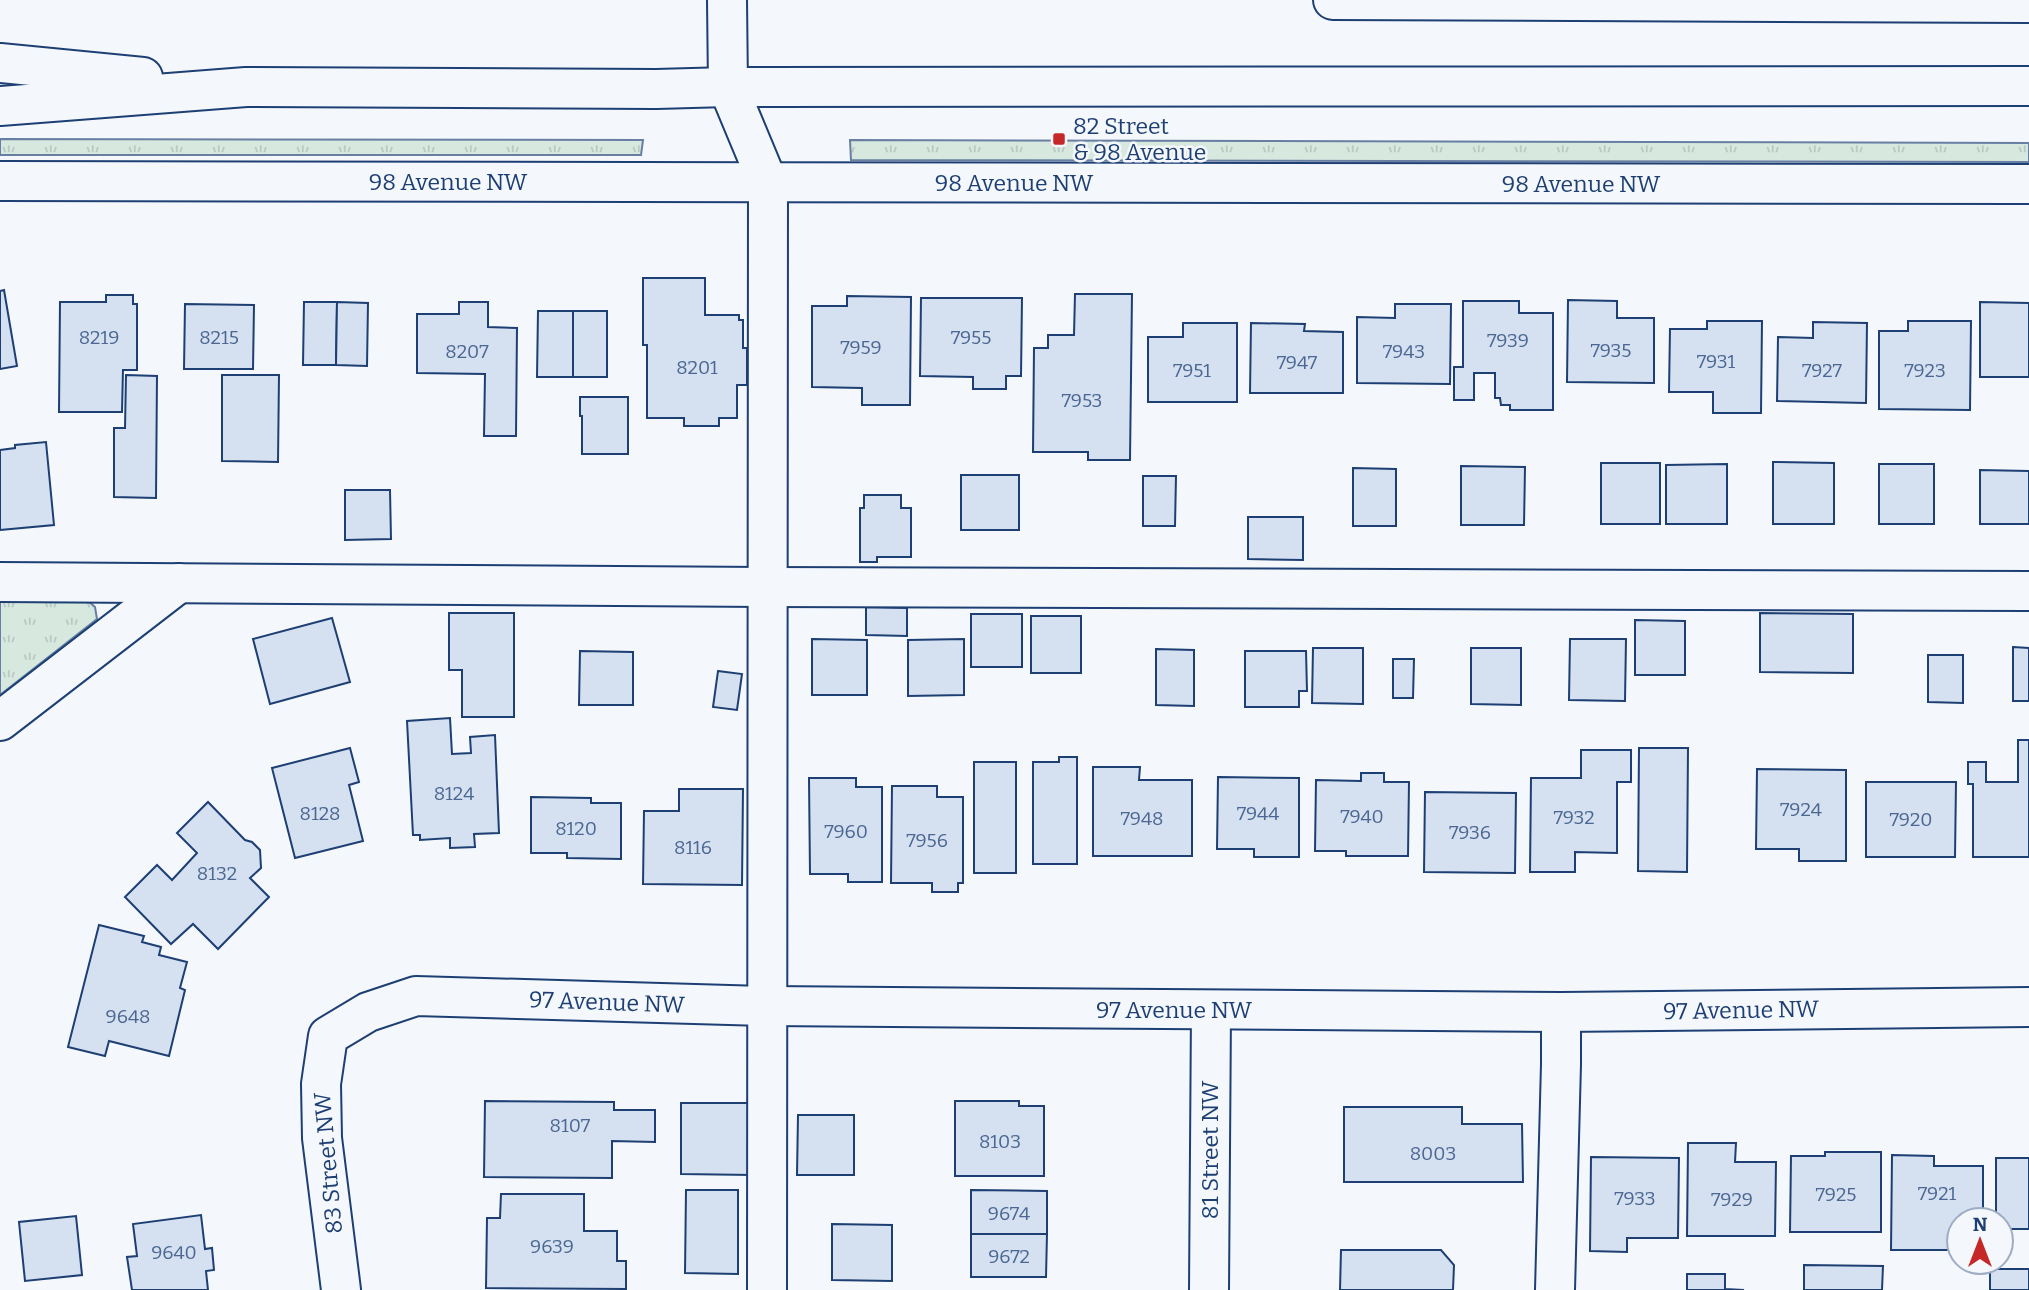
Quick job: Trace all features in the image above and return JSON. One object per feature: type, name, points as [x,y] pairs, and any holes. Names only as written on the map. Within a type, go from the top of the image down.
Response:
[{"type":"street","points":[[727,0],[728,87],[768,183],[767,1290]]},
{"type":"street","points":[[1333,0],[2029,3]]},
{"type":"street","points":[[0,63],[246,87]]},
{"type":"street","points":[[0,106],[246,87],[656,89],[2029,86]]},
{"type":"street","name":"98 Avenue NW","points":[[0,181],[2029,184]]},
{"type":"street","points":[[0,582],[2029,591]]},
{"type":"street","points":[[0,721],[179,583]]},
{"type":"street","name":"97 Avenue NW","points":[[328,1036],[368,1012],[416,996],[767,1006],[1211,1010],[1561,1012],[2029,1007]]},
{"type":"street","name":"81 Street NW","points":[[1209,1290],[1211,1010]]},
{"type":"street","points":[[1555,1290],[1561,1012]]},
{"type":"street","name":"83 Street NW","points":[[328,1036],[321,1084],[323,1138],[341,1290]]},
{"type":"green space","points":[[0,139],[643,140],[641,155],[0,155]]},
{"type":"green space","points":[[850,140],[2029,143],[2029,162],[851,160]]},
{"type":"green space","points":[[86,599],[95,607],[97,619],[0,695],[0,600]]},
{"type":"building","points":[[643,278],[705,278],[705,315],[739,315],[739,320],[743,320],[743,348],[747,348],[747,385],[737,385],[737,418],[719,418],[719,426],[684,426],[684,418],[647,418]]},
{"type":"building","points":[[4,290],[17,366],[0,369],[0,291]]},
{"type":"building","points":[[1075,294],[1132,294],[1130,460],[1088,460],[1088,452],[1033,452],[1034,348],[1048,348],[1048,335],[1074,335]]},
{"type":"building","points":[[106,295],[133,295],[133,304],[137,304],[137,370],[123,370],[122,412],[59,412],[60,302],[106,302]]},
{"type":"building","points":[[847,296],[911,297],[910,405],[862,405],[862,388],[812,387],[812,306],[847,306]]},
{"type":"building","points":[[921,298],[1022,298],[1021,376],[1006,376],[1006,389],[973,389],[973,377],[920,376]]},
{"type":"building","points":[[1568,300],[1617,301],[1617,318],[1654,318],[1654,383],[1567,382]]},
{"type":"building","points":[[1463,301],[1519,301],[1519,313],[1553,313],[1553,410],[1510,410],[1510,405],[1501,405],[1500,398],[1495,398],[1495,373],[1474,373],[1474,400],[1454,400],[1454,367],[1463,367]]},
{"type":"building","points":[[304,302],[337,302],[336,365],[303,365]]},
{"type":"building","points":[[337,302],[368,303],[367,366],[336,365]]},
{"type":"building","points":[[459,302],[488,302],[488,327],[517,328],[516,436],[484,436],[485,374],[417,373],[417,314],[459,314]]},
{"type":"building","points":[[1980,302],[2029,303],[2029,377],[1980,377]]},
{"type":"building","points":[[185,304],[254,305],[253,369],[184,369]]},
{"type":"building","points":[[1395,304],[1451,304],[1450,384],[1357,383],[1357,317],[1395,318]]},
{"type":"building","points":[[538,311],[573,311],[573,377],[537,377]]},
{"type":"building","points":[[573,311],[607,311],[607,377],[573,377]]},
{"type":"building","points":[[1707,321],[1762,321],[1761,413],[1713,413],[1713,392],[1669,392],[1670,329],[1707,329]]},
{"type":"building","points":[[1908,321],[1971,321],[1970,410],[1879,409],[1879,331],[1908,331]]},
{"type":"building","points":[[1813,322],[1867,323],[1866,403],[1777,401],[1778,337],[1813,338]]},
{"type":"building","points":[[1183,323],[1237,323],[1237,402],[1148,402],[1148,337],[1183,337]]},
{"type":"building","points":[[1251,323],[1305,324],[1304,331],[1343,332],[1343,393],[1250,393]]},
{"type":"building","points":[[126,375],[157,376],[156,498],[114,497],[114,428],[125,428]]},
{"type":"building","points":[[222,375],[279,375],[278,462],[222,461]]},
{"type":"building","points":[[580,397],[628,397],[628,454],[582,454]]},
{"type":"building","points":[[46,442],[54,525],[0,530],[0,450],[15,448],[15,445]]},
{"type":"building","points":[[1773,462],[1834,463],[1834,524],[1773,524]]},
{"type":"building","points":[[1601,463],[1660,463],[1660,524],[1601,524]]},
{"type":"building","points":[[1727,464],[1727,524],[1666,524],[1666,465]]},
{"type":"building","points":[[1879,464],[1934,464],[1934,524],[1879,524]]},
{"type":"building","points":[[1461,466],[1525,467],[1524,525],[1461,525]]},
{"type":"building","points":[[1353,468],[1396,469],[1396,526],[1353,526]]},
{"type":"building","points":[[1980,470],[2029,471],[2029,524],[1980,524]]},
{"type":"building","points":[[961,475],[1019,475],[1019,530],[961,530]]},
{"type":"building","points":[[1143,476],[1176,476],[1175,526],[1143,526]]},
{"type":"building","points":[[345,490],[390,490],[391,539],[345,540]]},
{"type":"building","points":[[864,495],[901,495],[901,508],[911,508],[911,557],[877,557],[877,562],[860,562],[860,508],[864,508]]},
{"type":"building","points":[[1248,517],[1303,517],[1303,560],[1248,559]]},
{"type":"building","points":[[866,607],[907,608],[907,636],[866,635]]},
{"type":"building","points":[[449,613],[514,613],[514,717],[462,717],[462,670],[449,670]]},
{"type":"building","points":[[1760,613],[1853,614],[1853,673],[1760,672]]},
{"type":"building","points":[[971,614],[1022,614],[1022,667],[971,667]]},
{"type":"building","points":[[1031,616],[1081,616],[1081,673],[1031,673]]},
{"type":"building","points":[[332,618],[350,682],[270,704],[253,639]]},
{"type":"building","points":[[1635,620],[1685,621],[1685,675],[1635,675]]},
{"type":"building","points":[[812,639],[867,640],[867,695],[812,695]]},
{"type":"building","points":[[964,639],[964,695],[908,696],[908,640]]},
{"type":"building","points":[[1570,639],[1626,639],[1625,701],[1569,700]]},
{"type":"building","points":[[2013,647],[2029,648],[2029,701],[2013,701]]},
{"type":"building","points":[[1313,648],[1363,648],[1363,704],[1312,703]]},
{"type":"building","points":[[1471,648],[1521,648],[1521,705],[1471,704]]},
{"type":"building","points":[[1156,649],[1194,650],[1194,706],[1156,705]]},
{"type":"building","points":[[580,651],[633,652],[633,705],[579,705]]},
{"type":"building","points":[[1245,651],[1306,651],[1307,691],[1299,691],[1299,707],[1245,707]]},
{"type":"building","points":[[1928,655],[1963,655],[1963,703],[1928,702]]},
{"type":"building","points":[[1393,659],[1414,659],[1413,698],[1393,698]]},
{"type":"building","points":[[718,671],[742,674],[737,710],[713,707]]},
{"type":"building","points":[[450,718],[452,754],[471,753],[470,737],[495,735],[499,833],[474,834],[475,847],[450,848],[450,838],[420,840],[420,835],[413,835],[407,721]]},
{"type":"building","points":[[2018,740],[2029,740],[2029,857],[1973,857],[1973,784],[1968,784],[1968,762],[1986,762],[1986,782],[2018,782]]},
{"type":"building","points":[[350,748],[359,782],[349,785],[363,841],[295,858],[272,768]]},
{"type":"building","points":[[1639,748],[1688,748],[1687,872],[1638,871]]},
{"type":"building","points":[[1581,750],[1631,750],[1631,782],[1617,782],[1617,853],[1575,852],[1575,872],[1530,872],[1531,778],[1581,778]]},
{"type":"building","points":[[1059,757],[1077,757],[1077,864],[1033,864],[1033,762],[1059,762]]},
{"type":"building","points":[[974,762],[1016,762],[1016,873],[974,873]]},
{"type":"building","points":[[1093,767],[1140,767],[1139,780],[1192,780],[1192,856],[1093,856]]},
{"type":"building","points":[[1757,769],[1846,770],[1846,861],[1799,861],[1799,849],[1756,849]]},
{"type":"building","points":[[1361,773],[1384,773],[1384,782],[1409,782],[1408,856],[1346,856],[1346,851],[1315,851],[1316,780],[1361,781]]},
{"type":"building","points":[[1218,777],[1299,778],[1299,857],[1254,857],[1254,849],[1217,849]]},
{"type":"building","points":[[809,778],[856,778],[856,787],[882,787],[882,882],[848,882],[848,874],[810,874]]},
{"type":"building","points":[[1866,782],[1956,782],[1955,857],[1866,857]]},
{"type":"building","points":[[892,786],[937,786],[937,797],[963,797],[963,883],[958,883],[958,892],[932,892],[932,883],[891,883]]},
{"type":"building","points":[[679,789],[743,789],[742,885],[643,884],[644,811],[679,811]]},
{"type":"building","points":[[1425,792],[1516,793],[1515,873],[1424,872]]},
{"type":"building","points":[[531,797],[591,798],[591,803],[621,803],[621,859],[567,858],[567,853],[531,853]]},
{"type":"building","points":[[208,802],[245,840],[252,842],[260,850],[261,868],[250,878],[269,897],[218,949],[193,924],[171,944],[125,897],[157,865],[172,880],[197,853],[177,833]]},
{"type":"building","points":[[99,925],[144,936],[142,942],[161,947],[159,955],[187,962],[180,988],[185,990],[169,1056],[109,1041],[105,1056],[68,1047]]},
{"type":"building","points":[[485,1101],[614,1102],[614,1110],[655,1110],[655,1142],[612,1141],[612,1178],[484,1177]]},
{"type":"building","points":[[955,1101],[1019,1101],[1019,1106],[1044,1106],[1044,1176],[955,1176]]},
{"type":"building","points":[[681,1103],[753,1103],[752,1175],[681,1174]]},
{"type":"building","points":[[1344,1107],[1462,1107],[1462,1124],[1522,1124],[1523,1182],[1344,1182]]},
{"type":"building","points":[[798,1115],[854,1115],[854,1175],[797,1175]]},
{"type":"building","points":[[1688,1143],[1736,1143],[1735,1162],[1776,1162],[1775,1236],[1687,1236]]},
{"type":"building","points":[[1825,1152],[1881,1152],[1881,1232],[1790,1232],[1791,1156],[1825,1156]]},
{"type":"building","points":[[1892,1155],[1934,1156],[1934,1166],[1983,1166],[1983,1206],[1945,1206],[1945,1250],[1891,1250]]},
{"type":"building","points":[[1591,1157],[1679,1158],[1678,1238],[1627,1238],[1627,1252],[1590,1251]]},
{"type":"building","points":[[1996,1158],[2029,1158],[2029,1229],[2015,1229],[2015,1206],[1996,1206]]},
{"type":"building","points":[[686,1190],[738,1190],[738,1274],[685,1273]]},
{"type":"building","points":[[971,1190],[1047,1191],[1047,1234],[971,1234]]},
{"type":"building","points":[[501,1194],[584,1194],[584,1231],[617,1231],[617,1261],[626,1261],[626,1289],[486,1288],[487,1218],[500,1218]]},
{"type":"building","points":[[201,1215],[205,1249],[212,1248],[214,1270],[206,1271],[208,1290],[132,1290],[127,1257],[137,1256],[133,1224]]},
{"type":"building","points":[[76,1216],[82,1275],[25,1281],[19,1222]]},
{"type":"building","points":[[832,1224],[892,1225],[892,1281],[832,1280]]},
{"type":"building","points":[[971,1234],[1047,1234],[1046,1277],[971,1277]]},
{"type":"building","points":[[1341,1250],[1441,1250],[1454,1265],[1453,1290],[1340,1290]]},
{"type":"building","points":[[1804,1265],[1883,1266],[1882,1290],[1804,1290]]},
{"type":"building","points":[[2015,1269],[2029,1269],[2029,1290],[1990,1290],[1990,1276],[2015,1276]]},
{"type":"building","points":[[1687,1274],[1725,1274],[1725,1289],[1744,1290],[1687,1290]]},
{"type":"place","name":"82 Street & 98 Avenue","points":[[1059,139]]}]
